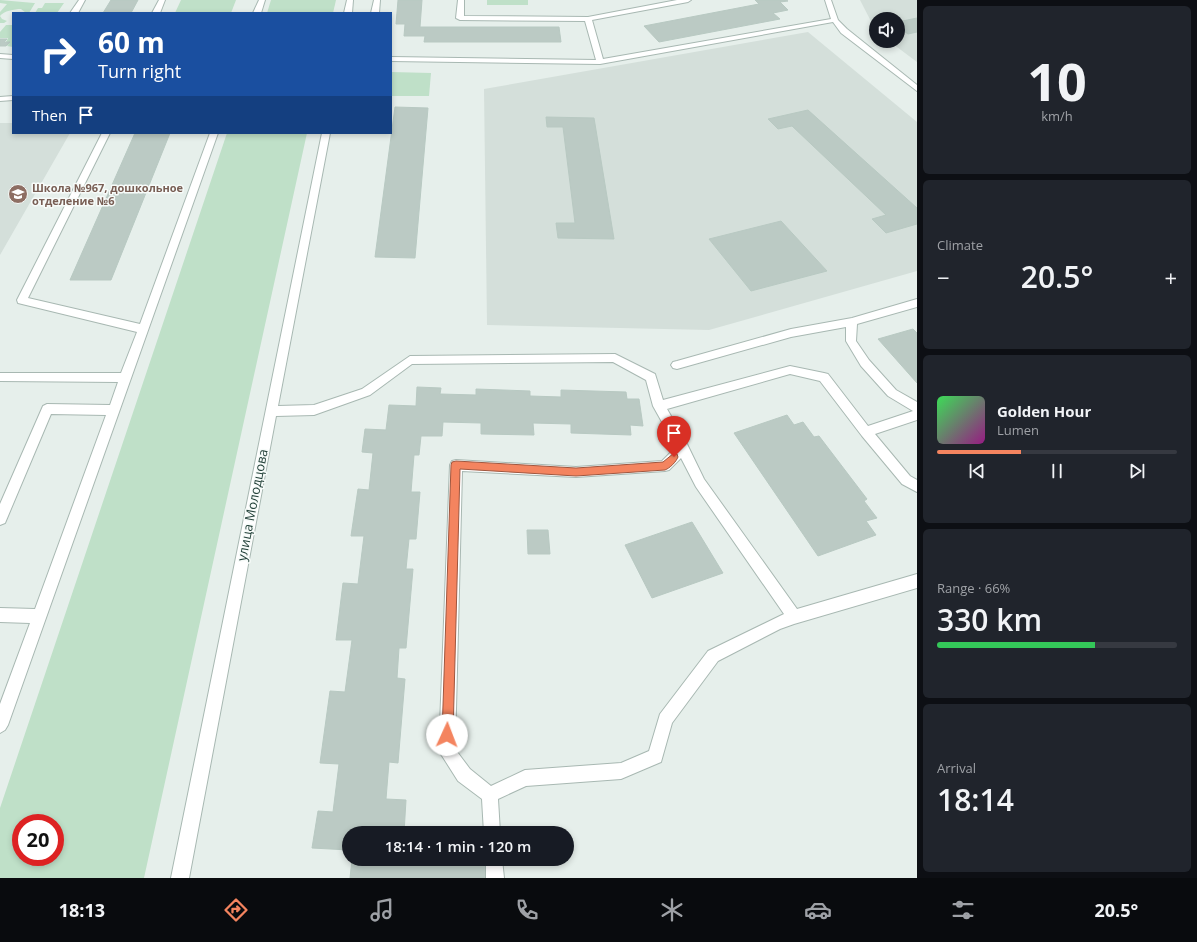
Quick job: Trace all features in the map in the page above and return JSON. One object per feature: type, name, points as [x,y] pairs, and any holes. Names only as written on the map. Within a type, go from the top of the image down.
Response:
[{"type":"street","points":[[75,12],[82,0]]},
{"type":"street","points":[[156,12],[162,0]]},
{"type":"street","points":[[257,12],[262,0]]},
{"type":"street","points":[[348,12],[350,0]]},
{"type":"street","points":[[375,12],[377,0]]},
{"type":"street","points":[[461,0],[460,18],[588,19],[688,0]]},
{"type":"street","points":[[828,0],[835,20],[844,31],[917,89]]},
{"type":"street","points":[[588,19],[600,62]]},
{"type":"street","points":[[392,60],[600,62],[835,20]]},
{"type":"street","points":[[0,56],[12,57]]},
{"type":"street","points":[[0,99],[12,98]]},
{"type":"street","points":[[105,134],[22,300],[143,329]]},
{"type":"street","points":[[0,724],[214,134]]},
{"type":"street","name":"улица Молодцова","points":[[180,878],[326,134]]},
{"type":"street","points":[[677,365],[791,333],[852,322],[917,303]]},
{"type":"street","points":[[852,322],[851,341],[865,363],[892,393],[917,408]]},
{"type":"street","points":[[271,411],[314,410],[366,392],[410,360],[615,358],[651,377],[659,406],[700,482],[794,617]]},
{"type":"street","points":[[659,406],[790,370],[824,377],[866,432],[906,480],[917,486]]},
{"type":"street","points":[[0,377],[125,378]]},
{"type":"street","points":[[0,519],[47,409],[113,410]]},
{"type":"street","points":[[866,432],[917,415]]},
{"type":"street","points":[[492,826],[490,795],[464,775],[447,751],[456,465],[576,472],[665,466],[683,448]]},
{"type":"street","points":[[490,795],[525,778],[621,771],[654,756],[665,719],[713,656],[776,624],[794,617],[917,581]]},
{"type":"street","points":[[0,615],[39,616]]},
{"type":"street","points":[[494,866],[495,878]]},
{"type":"shaded area","points":[[860,0],[917,0],[917,62],[898,48],[905,48],[905,12],[869,12],[869,17]]},
{"type":"shaded area","points":[[808,32],[917,122],[917,271],[709,330],[487,325],[484,89]]},
{"type":"shaded area","name":"Школа №967, дошкольное отделение №6","points":[[0,123],[12,123],[12,134],[69,134],[0,255]]},
{"type":"green space","points":[[0,0],[35,3],[30,12],[25,12],[21,9],[15,9],[0,16],[0,12],[7,4],[0,3]]},
{"type":"green space","points":[[181,0],[236,0],[231,12],[175,12]]},
{"type":"green space","points":[[271,0],[336,0],[333,12],[267,12]]},
{"type":"green space","points":[[487,0],[528,0],[528,5],[487,5]]},
{"type":"green space","points":[[45,3],[64,3],[58,12],[36,12],[38,8],[42,8]]},
{"type":"green space","points":[[0,16],[2,19],[7,21],[0,23]]},
{"type":"green space","points":[[6,25],[12,25],[12,47],[7,46],[10,42],[6,42],[8,38],[0,38],[0,32]]},
{"type":"green space","points":[[392,72],[431,73],[429,96],[392,96]]},
{"type":"green space","points":[[227,134],[307,134],[144,878],[0,878],[0,808]]},
{"type":"building","points":[[111,0],[138,0],[132,12],[104,12]]},
{"type":"building","points":[[398,0],[422,0],[420,27],[559,27],[561,42],[424,42],[425,36],[404,36],[405,24],[396,24]]},
{"type":"building","points":[[755,0],[786,0],[788,1],[780,2],[788,10],[773,13],[780,19],[659,42],[644,26],[759,4]]},
{"type":"building","points":[[917,18],[917,32],[908,34],[905,32],[905,21]]},
{"type":"building","points":[[0,39],[7,39],[4,42],[10,42],[6,46],[0,46]]},
{"type":"building","points":[[395,107],[428,108],[415,258],[375,257]]},
{"type":"building","points":[[808,110],[917,208],[917,224],[886,233],[872,219],[886,215],[792,126],[778,129],[768,119]]},
{"type":"building","points":[[546,117],[594,118],[614,239],[558,238],[556,223],[575,223],[563,127],[547,127]]},
{"type":"building","points":[[135,134],[170,134],[111,280],[70,280]]},
{"type":"building","points":[[781,221],[827,271],[751,291],[709,239]]},
{"type":"building","points":[[913,329],[917,333],[917,383],[878,339]]},
{"type":"building","points":[[417,387],[441,388],[440,394],[476,395],[476,389],[530,391],[530,396],[561,397],[561,390],[626,392],[627,399],[639,399],[643,426],[630,425],[631,435],[571,433],[571,424],[533,423],[534,435],[481,434],[481,423],[443,422],[442,436],[421,436],[419,455],[414,455],[411,492],[420,492],[416,539],[409,539],[406,569],[413,569],[406,648],[399,648],[397,678],[405,679],[398,763],[389,762],[386,799],[406,800],[404,826],[342,826],[342,850],[312,848],[318,811],[333,812],[339,764],[320,763],[330,691],[345,692],[352,640],[336,640],[343,583],[358,584],[364,536],[351,536],[358,489],[369,490],[373,453],[362,452],[365,429],[386,430],[389,405],[416,406]]},
{"type":"building","points":[[787,415],[794,425],[803,422],[814,437],[819,436],[867,499],[864,501],[877,518],[866,521],[876,535],[818,556],[734,433]]},
{"type":"building","points":[[692,522],[723,573],[652,598],[625,545]]},
{"type":"building","points":[[527,530],[548,530],[550,554],[528,554]]},
{"type":"building","points":[[351,866],[487,866],[487,878],[350,878]]},
{"type":"place","name":"Школа №967, дошкольное отделение №6","points":[[18,194]]},
{"type":"route","points":[[447,735],[456,465],[576,472],[665,466],[674,457]]}]
